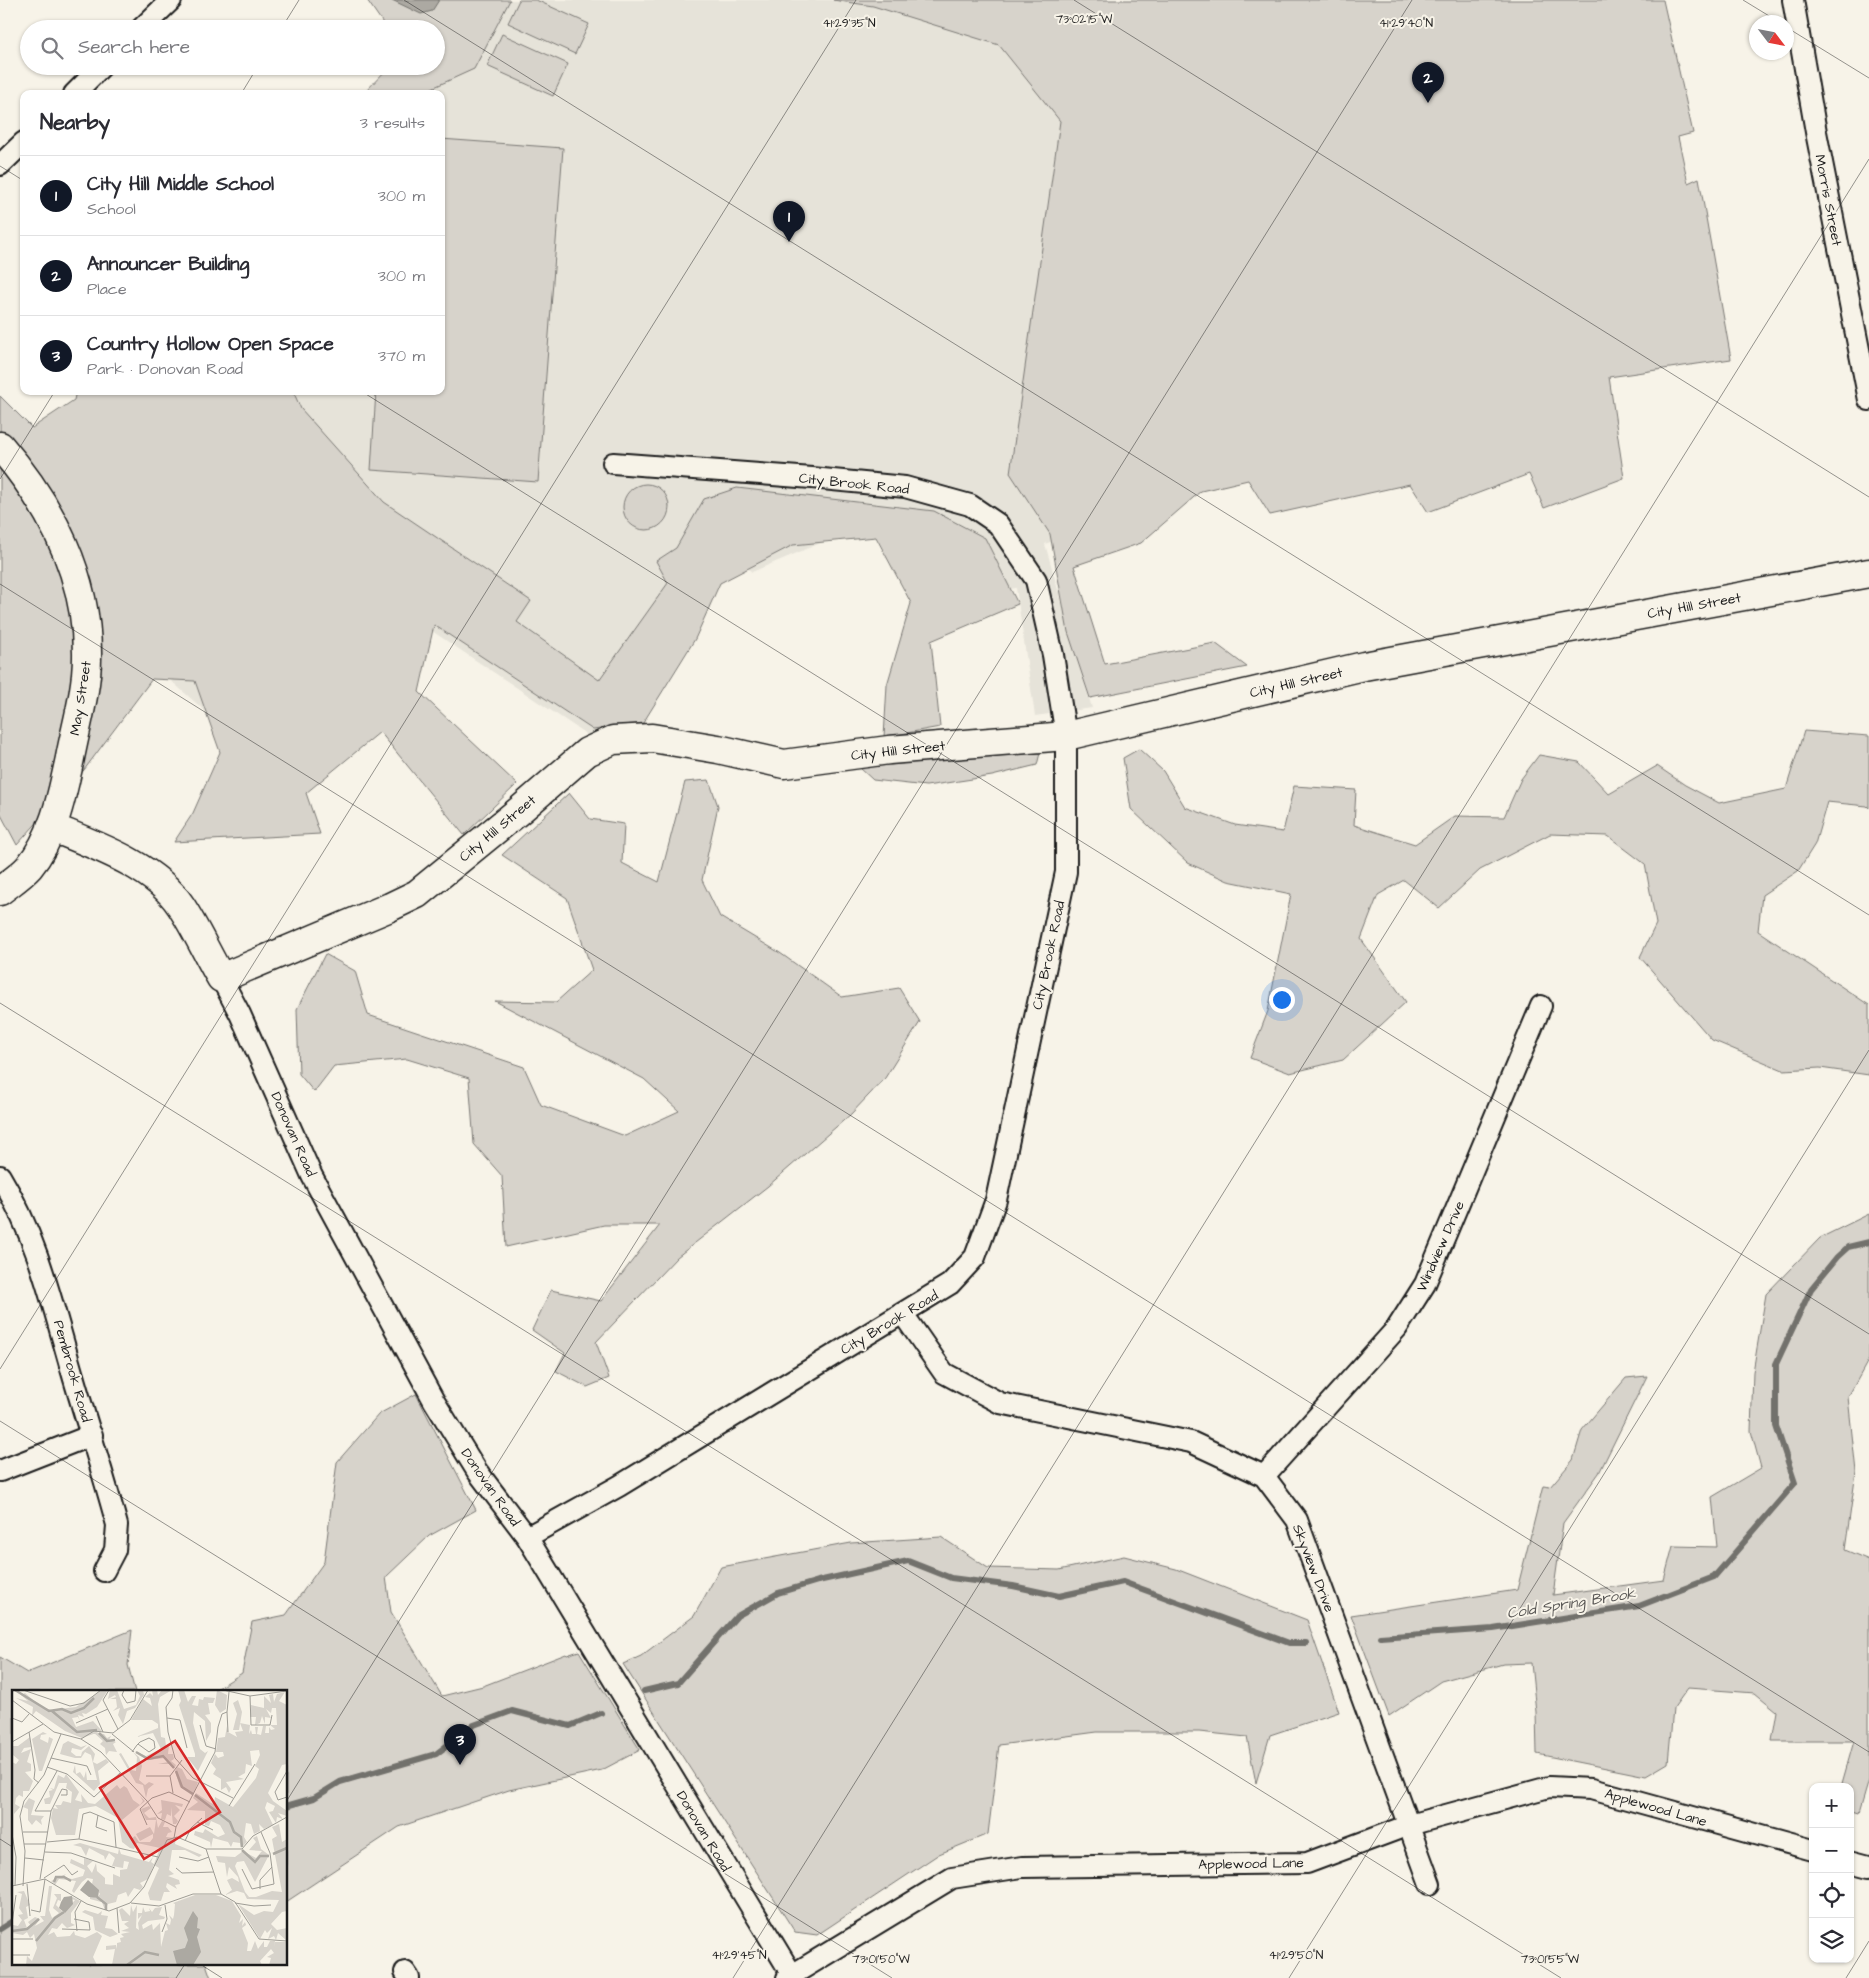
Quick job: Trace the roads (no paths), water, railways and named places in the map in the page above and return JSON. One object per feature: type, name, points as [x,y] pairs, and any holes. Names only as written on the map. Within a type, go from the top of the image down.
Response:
[{"type":"street","points":[[150,20],[171,0]]},
{"type":"street","name":"Morris Street","points":[[1793,0],[1816,132],[1869,400]]},
{"type":"street","points":[[78,90],[93,75]]},
{"type":"street","points":[[0,165],[20,146]]},
{"type":"street","name":"May Street","points":[[0,446],[19,467],[43,502],[61,538],[77,579],[84,615],[88,658],[81,705],[64,784],[51,827],[41,850],[28,868],[0,891]]},
{"type":"street","name":"City Brook Road","points":[[527,1537],[619,1486],[903,1314],[950,1284],[975,1257],[996,1200],[1066,872],[1066,736],[1052,655],[1036,580],[998,524],[970,505],[905,487],[613,463]]},
{"type":"street","name":"City Hill Street","points":[[221,978],[417,894],[520,810],[587,752],[613,740],[652,738],[784,764],[889,750],[1066,736],[1364,666],[1869,573]]},
{"type":"street","points":[[51,827],[108,851],[162,885],[181,906],[221,978]]},
{"type":"street","name":"Donovan Road","points":[[221,978],[240,1014],[312,1176],[434,1401],[477,1471],[527,1537],[791,1977]]},
{"type":"street","name":"Windview Drive","points":[[1264,1476],[1397,1328],[1425,1284],[1541,1006]]},
{"type":"street","name":"Pembrook Road","points":[[0,1176],[15,1201],[40,1262],[117,1525],[114,1550],[104,1571]]},
{"type":"street","name":"Skyview Drive","points":[[903,1314],[944,1373],[1000,1403],[1191,1442],[1264,1476],[1297,1520],[1430,1884]]},
{"type":"street","points":[[0,1471],[92,1435]]},
{"type":"street","name":"Applewood Lane","points":[[791,1977],[952,1878],[1022,1867],[1307,1863],[1409,1825],[1549,1787],[1591,1789],[1809,1849]]},
{"type":"street","points":[[1854,1862],[1869,1866]]},
{"type":"waterway","name":"Cold Spring Brook","points":[[1380,1637],[1493,1629],[1639,1606],[1714,1577],[1795,1483],[1776,1426],[1776,1364],[1811,1289],[1837,1257],[1848,1247],[1869,1242]]},
{"type":"waterway","name":"Cold Spring Brook","points":[[644,1691],[678,1683],[737,1616],[778,1593],[818,1581],[908,1561],[951,1578],[1013,1586],[1059,1596],[1123,1582],[1289,1643],[1306,1643]]},
{"type":"waterway","name":"Cold Spring Brook","points":[[288,1805],[314,1798],[340,1782],[436,1754],[474,1725],[512,1711],[570,1726],[601,1713]]},
{"type":"waterway","name":"Cold Spring Brook","points":[[0,1929],[12,1921]]},
{"type":"place","name":"Announcer Building","points":[[1428,103]]},
{"type":"place","name":"City Hill Middle School","points":[[789,242]]},
{"type":"place","name":"Country Hollow Open Space","points":[[460,1765]]}]
